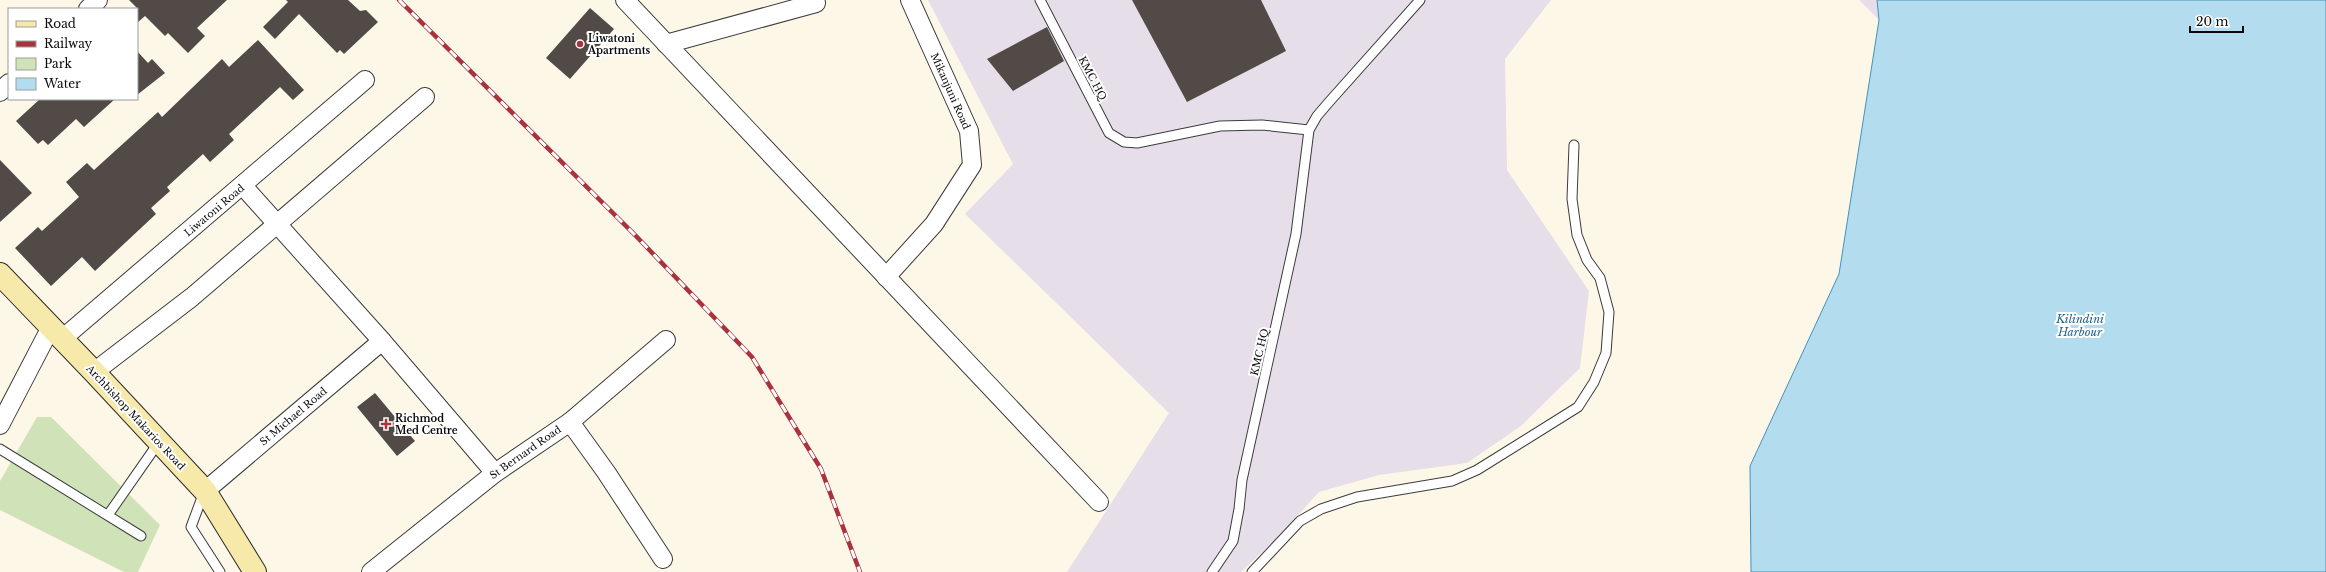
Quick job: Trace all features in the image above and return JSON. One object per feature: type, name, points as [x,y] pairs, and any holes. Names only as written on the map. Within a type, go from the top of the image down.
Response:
[{"type":"street","points":[[89,8],[98,0]]},
{"type":"street","points":[[625,0],[1099,502]]},
{"type":"street","name":"Mikanjuni Road","points":[[886,277],[934,224],[972,165],[969,131],[910,0]]},
{"type":"street","points":[[666,44],[816,3]]},
{"type":"street","name":"Liwatoni Road","points":[[57,333],[243,186],[365,80]]},
{"type":"street","points":[[0,92],[8,84]]},
{"type":"street","points":[[94,372],[192,297],[426,97]]},
{"type":"street","points":[[243,186],[382,341],[495,473]]},
{"type":"street","name":"Archbishop Makarios Road","points":[[0,274],[205,491],[255,572]]},
{"type":"street","points":[[0,425],[57,333]]},
{"type":"street","points":[[570,422],[666,340]]},
{"type":"street","name":"St Michael Road","points":[[205,491],[382,341]]},
{"type":"street","name":"St Bernard Road","points":[[371,572],[495,473],[570,422],[606,472],[663,559]]},
{"type":"lane","name":"KMC HQ","points":[[1040,0],[1109,133],[1124,142],[1138,143],[1220,126],[1262,125],[1309,130]]},
{"type":"lane","name":"KMC HQ","points":[[1212,572],[1233,541],[1239,509],[1242,480],[1296,234],[1309,130],[1317,116],[1420,0]]},
{"type":"lane","points":[[1252,572],[1300,521],[1321,508],[1357,497],[1452,481],[1477,470],[1578,407],[1594,382],[1606,353],[1608,312],[1600,278],[1587,260],[1577,235],[1572,198],[1574,145]]},
{"type":"lane","points":[[108,515],[159,442]]},
{"type":"lane","points":[[0,449],[141,536]]},
{"type":"lane","points":[[205,491],[192,526],[220,572]]},
{"type":"shaded area","points":[[928,0],[1551,0],[1505,59],[1507,170],[1589,291],[1580,368],[1521,426],[1467,463],[1379,475],[1319,492],[1278,537],[1241,572],[1067,572],[1169,413],[965,214],[1013,164]]},
{"type":"shaded area","points":[[1859,0],[1877,0],[1879,20]]},
{"type":"green space","points":[[37,417],[51,417],[160,525],[138,572],[124,572],[0,510],[0,481]]},
{"type":"water","name":"Kilindini Harbour","points":[[1877,0],[2326,0],[2326,572],[1751,572],[1750,466],[1839,274],[1879,20]]},
{"type":"building","points":[[129,0],[227,0],[197,28],[205,36],[188,53],[168,33],[165,36],[145,16],[138,22],[137,8]]},
{"type":"building","points":[[286,0],[348,0],[360,11],[366,10],[378,22],[344,54],[340,50],[337,53],[299,14],[275,39],[263,27],[288,2]]},
{"type":"building","points":[[1132,0],[1261,0],[1286,51],[1187,102]]},
{"type":"building","name":"Liwatoni Apartments","points":[[590,8],[614,29],[570,79],[546,58]]},
{"type":"building","points":[[1047,27],[1064,61],[1013,91],[987,59]]},
{"type":"building","points":[[258,40],[304,90],[293,100],[280,87],[229,134],[234,140],[210,162],[203,154],[167,187],[170,191],[151,208],[156,214],[95,271],[82,257],[51,286],[15,248],[38,227],[42,231],[79,197],[66,182],[87,163],[94,170],[158,112],[162,117],[222,59],[229,67]]},
{"type":"building","points":[[138,52],[148,63],[152,59],[165,73],[138,94]]},
{"type":"building","points":[[39,100],[114,100],[84,127],[76,119],[48,145],[43,140],[38,144],[16,121]]},
{"type":"building","points":[[0,160],[32,193],[0,222]]},
{"type":"building","name":"Richmod Med Centre","points":[[375,393],[415,441],[397,456],[357,407]]},
{"type":"railway","points":[[399,0],[636,236],[752,357],[821,469],[860,572]]},
{"type":"place","name":"Liwatoni Apartments","points":[[580,44]]},
{"type":"place","name":"Richmod Med Centre","points":[[386,424]]}]
